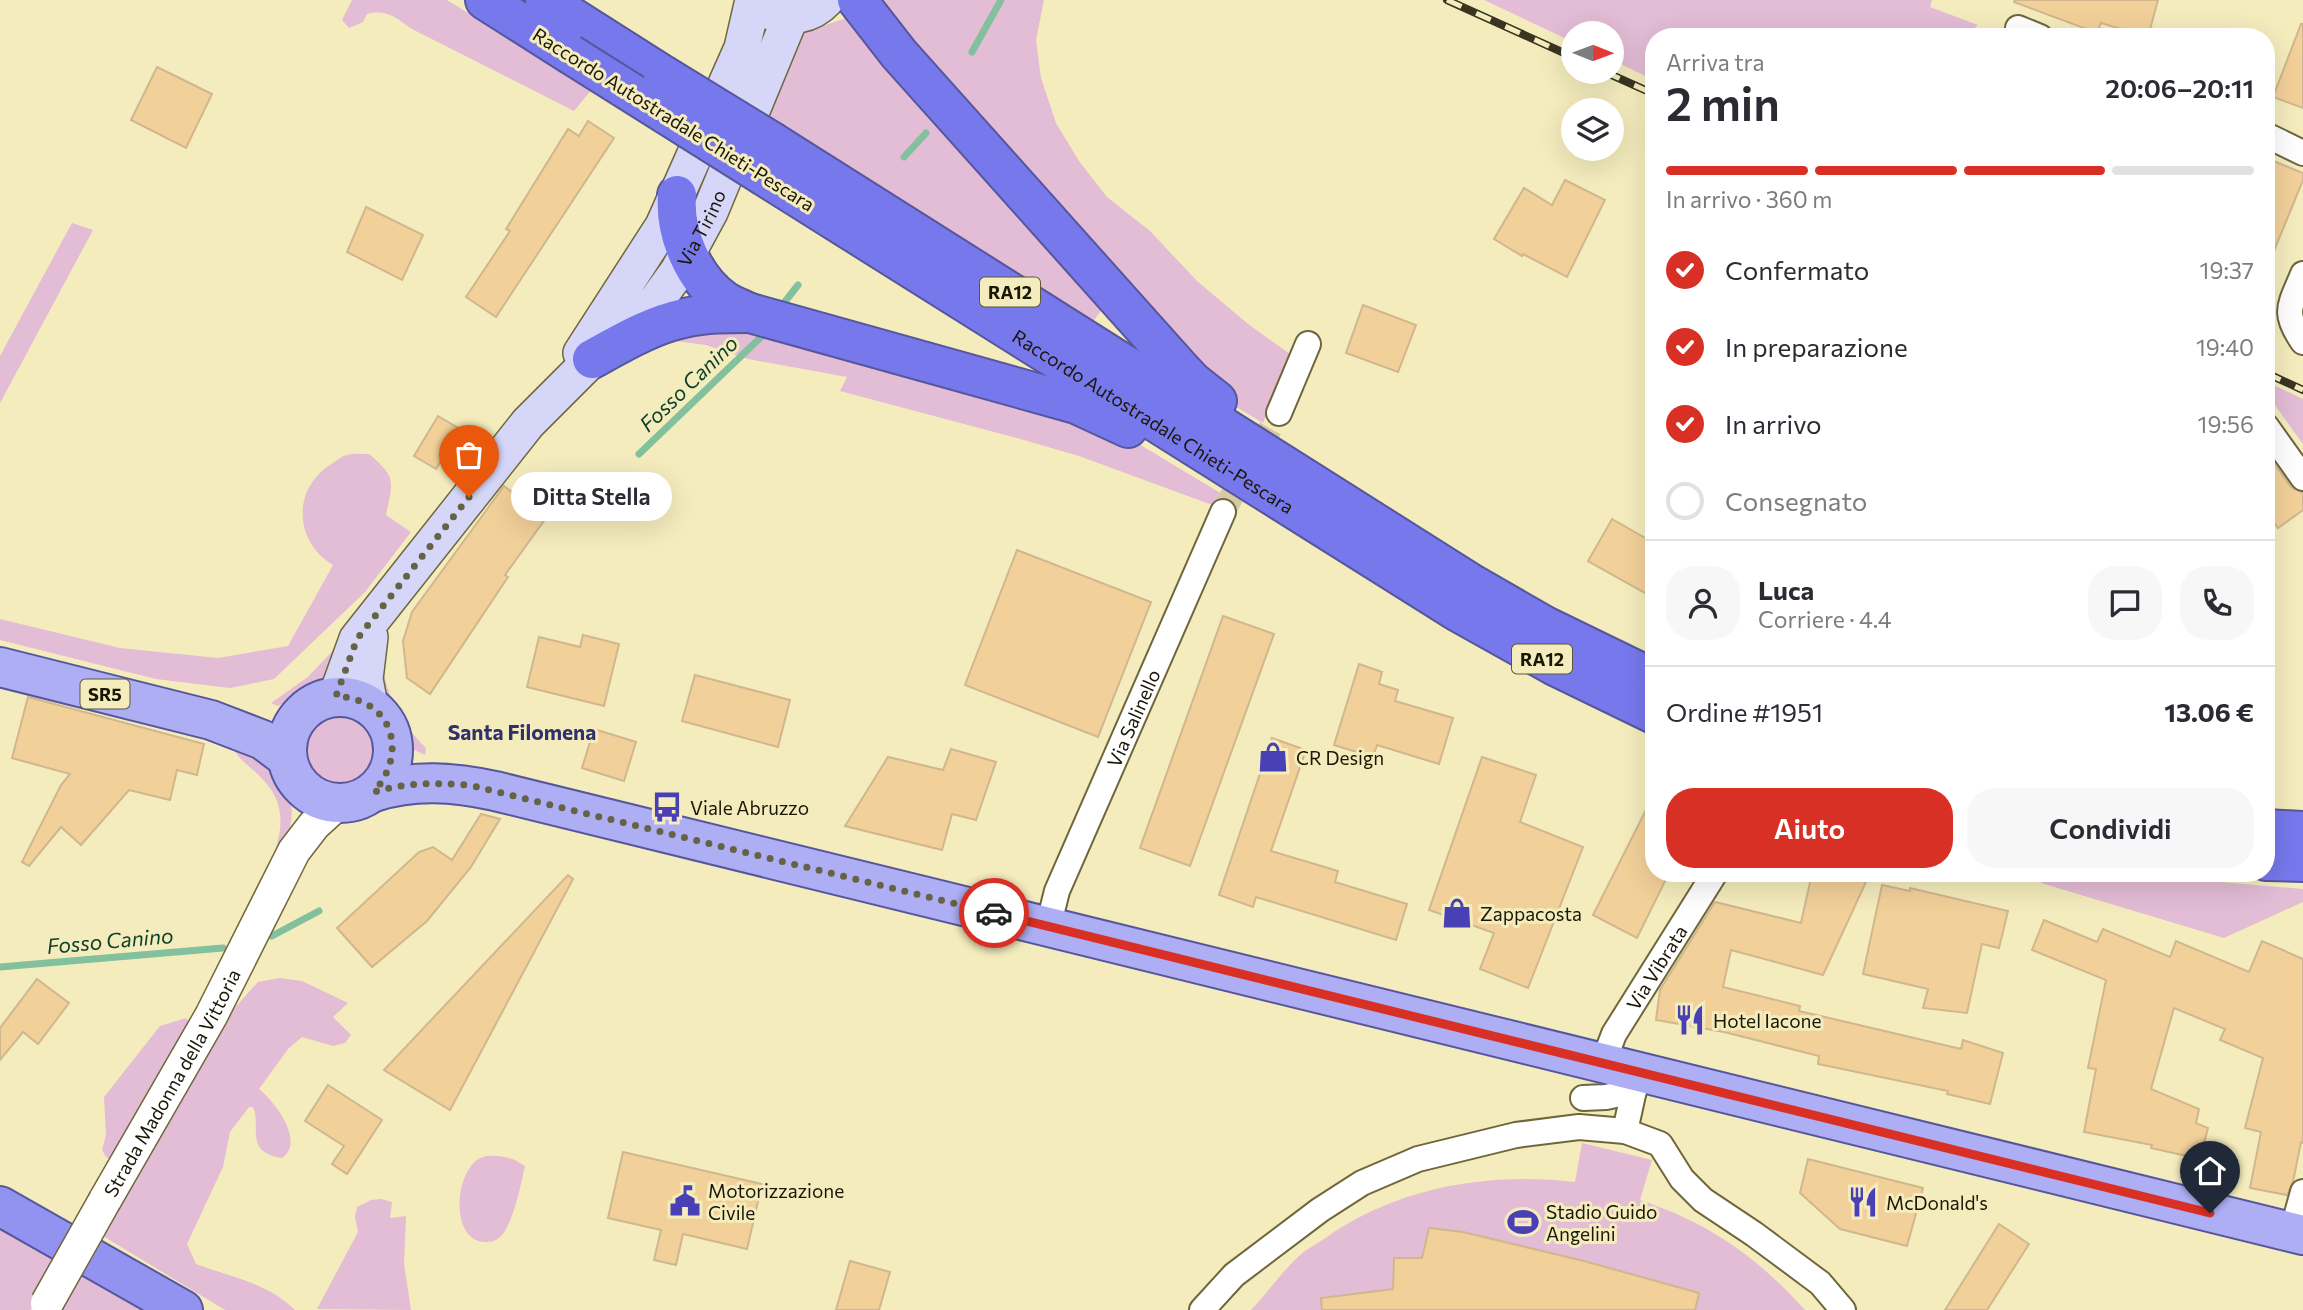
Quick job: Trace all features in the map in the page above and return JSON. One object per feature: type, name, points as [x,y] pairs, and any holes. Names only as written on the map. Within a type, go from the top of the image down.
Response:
[{"type":"highway","name":"Raccordo Autostradale Chieti-Pescara","points":[[485,0],[570,54],[769,159],[1247,442],[1472,584],[1545,625],[1645,675]]},
{"type":"highway","name":"Raccordo Autostradale Chieti-Pescara","points":[[545,0],[663,75],[769,159],[1187,442],[1475,622],[1553,665],[1645,710]]},
{"type":"highway","points":[[857,0],[899,54],[1178,366],[1193,382],[1226,407],[1247,442]]},
{"type":"highway","points":[[677,195],[678,223],[688,254],[706,283],[725,300],[750,313],[1076,404],[1146,438],[1187,442]]},
{"type":"highway","points":[[592,359],[642,332],[680,318],[704,314],[750,313]]},
{"type":"highway","points":[[2275,837],[2293,854]]},
{"type":"highway","points":[[0,1206],[183,1310]]},
{"type":"main road","points":[[754,0],[776,15],[791,16],[806,14],[820,7],[826,0]]},
{"type":"main road","name":"Via Tirino","points":[[552,397],[663,226],[742,48],[754,0]]},
{"type":"main road","name":"Via Tirino","points":[[353,701],[357,639],[528,423],[552,397],[657,300],[688,254],[721,188],[791,16]]},
{"type":"main road","name":"SR5","points":[[0,667],[211,720],[263,740],[287,758],[294,778],[324,799]]},
{"type":"main road","name":"SR5","points":[[211,720],[266,722],[299,716],[309,706],[322,700],[353,701]]},
{"type":"main road","points":[[353,701],[385,722],[393,742],[393,761],[386,778],[374,792]]},
{"type":"main road","points":[[287,758],[291,729],[299,716]]},
{"type":"main road","points":[[393,742],[424,765],[469,785],[1048,927],[1625,1076],[2297,1234]]},
{"type":"main road","points":[[324,799],[351,803],[398,784],[469,785]]},
{"type":"street","points":[[2275,139],[2303,153]]},
{"type":"street","points":[[2303,274],[2288,310],[2292,326],[2303,342]]},
{"type":"street","points":[[1279,413],[1308,344]]},
{"type":"street","points":[[2275,439],[2303,478]]},
{"type":"street","name":"Via Salinello","points":[[1048,927],[1057,891],[1223,512]]},
{"type":"street","name":"Strada Madonna della Vittoria","points":[[44,1307],[211,1016],[294,851],[324,799]]},
{"type":"street","name":"Via Vibrata","points":[[1625,1131],[1625,1076],[1614,1034],[1708,882]]},
{"type":"street","points":[[1583,1098],[1606,1097],[1625,1076]]},
{"type":"street","points":[[1202,1310],[1234,1275],[1320,1210],[1362,1183],[1418,1159],[1516,1135],[1578,1127],[1625,1131],[1660,1144],[1682,1179],[1703,1200],[1820,1283],[1843,1310]]},
{"type":"street","points":[[2297,1234],[2303,1192]]},
{"type":"shaded area","points":[[352,0],[447,0],[592,89],[574,111],[410,28],[390,15],[367,14],[363,22],[349,28],[342,20]]},
{"type":"shaded area","points":[[875,0],[1044,0],[1036,40],[1041,78],[1056,123],[1079,161],[1107,197],[1150,231],[1197,281],[1248,324],[1290,354],[1263,423],[1233,405]]},
{"type":"shaded area","points":[[1484,0],[1932,0],[1930,7],[1978,25],[1974,28],[1645,28],[1645,76],[1624,66],[1624,21],[1561,21],[1561,36]]},
{"type":"shaded area","points":[[850,17],[1105,305],[1090,326],[758,120],[794,35]]},
{"type":"shaded area","points":[[72,223],[93,230],[0,403],[0,356]]},
{"type":"shaded area","points":[[753,328],[1124,435],[1222,494],[1215,506],[1079,456],[840,391],[847,377],[748,359],[706,345],[667,340],[680,333]]},
{"type":"shaded area","points":[[2275,386],[2303,399],[2303,444],[2275,405]]},
{"type":"shaded area","points":[[369,454],[391,480],[386,515],[411,532],[365,592],[274,679],[230,688],[156,679],[0,640],[0,619],[120,648],[218,658],[288,646],[333,565],[320,555],[310,542],[305,529],[304,499],[320,473],[341,457]]},
{"type":"shaded area","points":[[341,642],[327,674],[295,699],[278,706],[271,703],[308,677]]},
{"type":"shaded area","points":[[379,668],[399,713],[426,748],[425,755],[412,749],[406,742],[396,716],[386,706]]},
{"type":"shaded area","points":[[342,715],[361,721],[371,731],[377,750],[371,769],[361,779],[342,785],[323,779],[313,769],[307,750],[313,731],[323,721]]},
{"type":"shaded area","points":[[230,742],[270,760],[288,788],[292,809],[289,832],[268,870],[279,836],[278,803],[265,782],[242,760]]},
{"type":"shaded area","points":[[2220,882],[2303,889],[2303,902],[2224,938],[2041,883]]},
{"type":"shaded area","points":[[280,978],[302,981],[348,1003],[333,1017],[351,1035],[345,1043],[333,1046],[302,1037],[288,1049],[259,1089],[279,1112],[289,1132],[289,1151],[282,1158],[270,1155],[258,1145],[253,1107],[249,1107],[230,1132],[223,1167],[187,1244],[196,1264],[261,1287],[295,1310],[225,1310],[103,1236],[164,1121],[231,1012],[258,982]]},
{"type":"shaded area","points":[[186,1018],[194,1027],[118,1163],[106,1157],[102,1150],[106,1135],[104,1097],[160,1026]]},
{"type":"shaded area","name":"Stadio Guido Angelini","points":[[1582,1143],[1652,1160],[1640,1200],[1688,1219],[1730,1243],[1768,1273],[1805,1310],[1251,1310],[1301,1254],[1352,1221],[1413,1195],[1444,1187],[1509,1179],[1575,1182]]},
{"type":"shaded area","points":[[485,1156],[513,1159],[525,1166],[516,1204],[505,1231],[493,1241],[485,1242],[473,1238],[465,1230],[461,1217],[462,1188],[466,1174],[474,1163]]},
{"type":"shaded area","points":[[371,1200],[392,1202],[390,1218],[406,1216],[404,1264],[411,1310],[317,1309],[358,1232],[355,1217],[357,1207]]},
{"type":"shaded area","points":[[0,1223],[61,1259],[30,1310],[0,1310]]},
{"type":"shaded area","points":[[84,1270],[156,1310],[55,1310]]},
{"type":"building","points":[[2158,0],[2150,28],[2118,28],[2101,23],[2099,28],[2084,28],[2014,2]]},
{"type":"building","points":[[2303,24],[2303,108],[2275,98],[2275,92]]},
{"type":"building","points":[[157,67],[212,94],[186,148],[131,120]]},
{"type":"building","points":[[588,121],[614,138],[496,317],[466,297],[510,231],[506,229],[568,129],[579,136]]},
{"type":"building","points":[[2275,162],[2303,173],[2303,180],[2275,248]]},
{"type":"building","points":[[1565,180],[1605,200],[1567,277],[1523,254],[1522,256],[1494,239],[1524,188],[1552,205]]},
{"type":"building","points":[[366,207],[423,235],[402,280],[347,252]]},
{"type":"building","points":[[1363,305],[1416,325],[1398,372],[1346,353]]},
{"type":"building","points":[[438,416],[460,429],[436,469],[414,456]]},
{"type":"building","points":[[2275,465],[2291,487],[2303,493],[2303,510],[2278,528],[2275,524]]},
{"type":"building","points":[[504,486],[546,518],[505,575],[508,577],[430,694],[407,678],[403,641],[412,612]]},
{"type":"building","points":[[1612,519],[1645,538],[1645,593],[1588,561]]},
{"type":"building","points":[[1017,550],[1151,602],[1098,737],[965,685]]},
{"type":"building","points":[[1223,616],[1274,634],[1190,866],[1140,848]]},
{"type":"building","points":[[583,635],[619,644],[604,706],[527,687],[539,637],[580,647]]},
{"type":"building","points":[[1359,664],[1382,672],[1379,684],[1398,690],[1395,701],[1453,718],[1439,764],[1377,745],[1373,757],[1334,745]]},
{"type":"building","points":[[695,675],[790,700],[778,747],[682,721]]},
{"type":"building","points":[[28,697],[204,744],[197,775],[177,770],[170,800],[129,790],[81,845],[61,827],[29,866],[22,862],[61,785],[70,774],[12,758]]},
{"type":"building","points":[[594,729],[636,742],[624,781],[582,768]]},
{"type":"building","points":[[1272,738],[1306,750],[1271,851],[1338,871],[1335,882],[1407,904],[1396,940],[1256,897],[1253,907],[1219,895]]},
{"type":"building","points":[[951,749],[996,762],[976,820],[952,814],[942,850],[845,826],[888,757],[943,770]]},
{"type":"building","points":[[1482,757],[1536,775],[1520,822],[1583,847],[1528,988],[1480,969],[1494,933],[1429,910]]},
{"type":"building","points":[[1645,812],[1645,882],[1665,882],[1637,938],[1593,915]]},
{"type":"building","points":[[481,814],[500,819],[471,867],[427,921],[372,967],[337,928],[419,852],[433,847],[452,860]]},
{"type":"building","points":[[568,875],[573,879],[450,1110],[384,1070]]},
{"type":"building","points":[[1810,882],[1866,882],[1823,975],[1731,950],[1723,987],[1800,1006],[1799,1011],[1961,1049],[1963,1040],[2003,1053],[1990,1104],[1947,1094],[1948,1091],[1818,1064],[1819,1056],[1724,1032],[1656,1020],[1660,990],[1715,902],[1801,923]]},
{"type":"building","points":[[1882,885],[1910,891],[1910,888],[2008,911],[1999,948],[1982,944],[1967,1013],[1923,1008],[1928,989],[1863,974]]},
{"type":"building","points":[[2044,920],[2097,942],[2103,929],[2170,957],[2176,941],[2249,972],[2262,941],[2303,959],[2303,1143],[2301,1142],[2293,1182],[2287,1195],[2250,1188],[2261,1132],[2245,1128],[2263,1058],[2220,1040],[2225,1029],[2174,1008],[2151,1089],[2199,1109],[2196,1123],[2208,1128],[2200,1159],[2151,1148],[2152,1145],[2084,1132],[2096,1069],[2088,1068],[2106,980],[2032,950]]},
{"type":"building","points":[[37,979],[69,1003],[38,1044],[23,1032],[0,1060],[0,1028]]},
{"type":"building","points":[[328,1085],[382,1120],[347,1174],[332,1164],[344,1146],[305,1121]]},
{"type":"building","name":"Motorizzazione Civile","points":[[623,1152],[762,1184],[747,1249],[683,1234],[676,1265],[654,1260],[661,1230],[608,1218]]},
{"type":"building","points":[[1808,1159],[1923,1188],[1907,1246],[1840,1229],[1800,1193]]},
{"type":"building","points":[[1999,1224],[2029,1244],[1987,1310],[1945,1310]]},
{"type":"building","points":[[1429,1228],[1463,1232],[1584,1261],[1699,1293],[1695,1310],[1322,1310],[1321,1298],[1393,1289],[1394,1258],[1422,1258]]},
{"type":"building","points":[[850,1261],[890,1272],[879,1310],[836,1310]]},
{"type":"waterway","name":"Fosso Canino","points":[[972,52],[1001,0]]},
{"type":"waterway","name":"Fosso Canino","points":[[904,157],[926,133]]},
{"type":"waterway","name":"Fosso Canino","points":[[780,308],[798,285]]},
{"type":"waterway","name":"Fosso Canino","points":[[639,454],[761,337]]},
{"type":"waterway","name":"Fosso Canino","points":[[272,936],[319,911]]},
{"type":"waterway","name":"Fosso Canino","points":[[0,967],[223,948]]},
{"type":"tunnel","points":[[1223,512],[1279,413]]},
{"type":"railway","points":[[1447,0],[1561,52]]},
{"type":"railway","points":[[1624,81],[1645,90]]},
{"type":"railway","points":[[2275,377],[2303,390]]},
{"type":"way so far","points":[[469,497],[357,639],[336,696],[360,700],[370,706],[389,728],[393,742],[393,761],[386,778],[374,792],[398,784],[414,783],[469,785],[495,790],[994,913]]},
{"type":"place","name":"Ditta Stella","points":[[469,497]]},
{"type":"place","name":"CR Design","points":[[1273,757]]},
{"type":"place","name":"Viale Abruzzo","points":[[667,807]]},
{"type":"place","name":"Zappacosta","points":[[1457,913]]},
{"type":"place","name":"Hotel Iacone","points":[[1690,1020]]},
{"type":"place","name":"Motorizzazione Civile","points":[[685,1201]]},
{"type":"place","name":"McDonald's","points":[[1863,1202]]},
{"type":"place","name":"Stadio Guido Angelini","points":[[1523,1222]]},
{"type":"district","name":"Santa Filomena","points":[[522,731]]},
{"type":"route","points":[[994,913],[2210,1213]]}]
